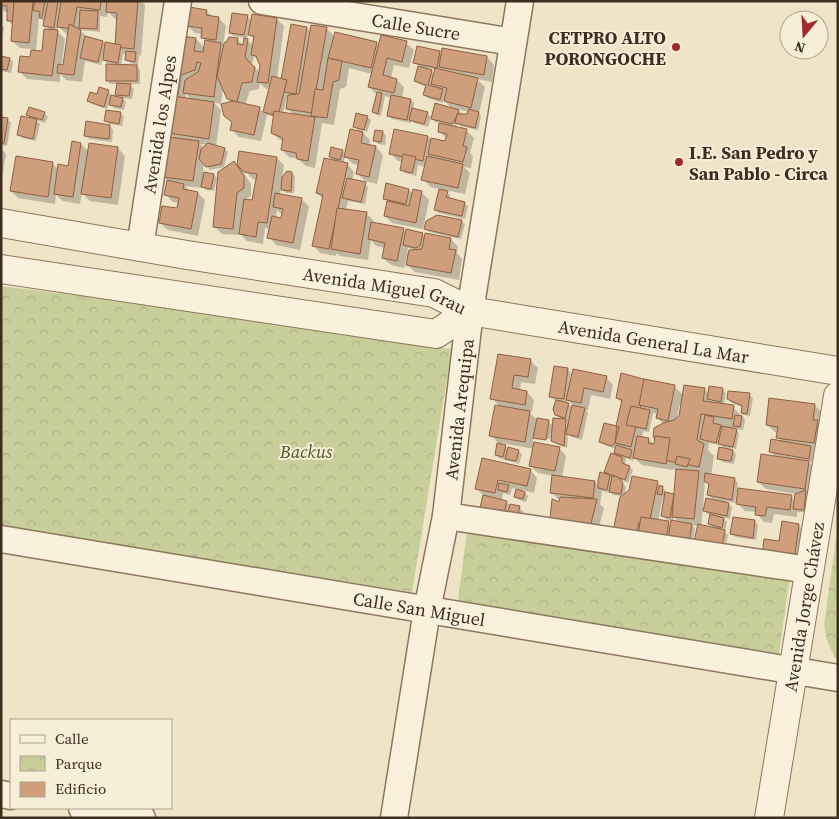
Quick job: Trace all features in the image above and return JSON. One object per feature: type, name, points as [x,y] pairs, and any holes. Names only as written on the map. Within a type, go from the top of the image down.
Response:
[{"type":"street","name":"Avenida los Alpes","points":[[140,247],[178,1]]},
{"type":"street","name":"Calle Sucre","points":[[262,1],[513,42]]},
{"type":"street","name":"Avenida Arequipa","points":[[394,818],[427,610],[446,516],[470,311],[520,1]]},
{"type":"street","name":"Avenida Miguel Grau","points":[[1,223],[140,247],[434,293],[470,311],[436,334],[1,269]]},
{"type":"street","name":"Avenida General La Mar","points":[[470,311],[838,371]]},
{"type":"street","name":"Avenida Jorge Chávez","points":[[769,818],[838,396]]},
{"type":"street","points":[[446,516],[810,570]]},
{"type":"street","name":"Calle San Miguel","points":[[1,539],[838,678]]},
{"type":"street","points":[[88,809],[142,818]]},
{"type":"green space","name":"Backus","points":[[1,286],[136,303],[452,349],[412,592],[1,527]]},
{"type":"green space","points":[[838,525],[838,658],[835,658],[827,641],[824,624]]},
{"type":"green space","points":[[467,531],[790,576],[778,660],[457,607]]},
{"type":"building","points":[[1,1],[14,1],[13,21],[7,21],[7,6],[1,6]]},
{"type":"building","points":[[14,1],[33,1],[29,43],[11,41]]},
{"type":"building","points":[[35,1],[45,1],[42,18],[39,18],[40,12],[33,10]]},
{"type":"building","points":[[48,1],[58,1],[54,28],[43,26]]},
{"type":"building","points":[[61,1],[101,1],[100,10],[77,7],[73,29],[57,27]]},
{"type":"building","points":[[107,1],[138,1],[134,49],[115,47],[117,13],[106,12]]},
{"type":"building","points":[[189,7],[207,10],[206,15],[219,17],[216,40],[201,38],[202,28],[186,26]]},
{"type":"building","points":[[80,10],[98,11],[97,29],[79,28]]},
{"type":"building","points":[[232,13],[248,15],[244,35],[229,33]]},
{"type":"building","points":[[252,14],[277,18],[268,83],[257,82],[260,66],[256,56],[251,55],[254,36],[248,35]]},
{"type":"building","points":[[69,24],[81,30],[74,75],[57,73],[58,64],[63,65]]},
{"type":"building","points":[[291,24],[307,27],[296,94],[279,91]]},
{"type":"building","points":[[311,25],[327,27],[312,113],[286,109],[288,95],[299,94]]},
{"type":"building","points":[[44,29],[58,30],[52,76],[18,72],[20,56],[30,57],[31,50],[42,51]]},
{"type":"building","points":[[335,32],[377,42],[371,68],[328,58]]},
{"type":"building","points":[[175,35],[196,38],[194,51],[203,52],[205,40],[221,43],[214,97],[183,93],[185,80],[198,72],[201,63],[197,62],[195,70],[181,75],[178,95],[167,94]]},
{"type":"building","points":[[381,35],[407,41],[402,62],[387,58],[383,75],[397,79],[394,93],[368,87]]},
{"type":"building","points":[[85,36],[103,41],[98,62],[80,58]]},
{"type":"building","points":[[229,37],[238,38],[237,44],[243,45],[244,38],[248,39],[245,57],[255,67],[252,82],[242,83],[237,102],[227,99],[217,76],[224,43]]},
{"type":"building","points":[[105,42],[121,45],[118,63],[103,60]]},
{"type":"building","points":[[417,46],[440,51],[437,68],[413,63]]},
{"type":"building","points":[[442,48],[487,56],[484,75],[439,67]]},
{"type":"building","points":[[126,51],[136,52],[135,62],[125,60]]},
{"type":"building","points":[[1,56],[10,58],[7,70],[1,69]]},
{"type":"building","points":[[328,58],[342,61],[339,80],[333,82],[327,118],[311,116],[315,89],[323,90]]},
{"type":"building","points":[[106,64],[137,65],[137,81],[106,81]]},
{"type":"building","points":[[418,66],[432,70],[428,85],[443,89],[440,100],[423,95],[426,85],[414,81]]},
{"type":"building","points":[[435,68],[478,78],[471,108],[444,101],[447,88],[431,84]]},
{"type":"building","points":[[272,76],[287,80],[278,116],[263,112]]},
{"type":"building","points":[[117,83],[131,84],[129,96],[115,95]]},
{"type":"building","points":[[99,87],[109,90],[104,107],[87,101],[90,92],[97,94]]},
{"type":"building","points":[[377,92],[382,93],[378,114],[372,112]]},
{"type":"building","points":[[111,95],[123,98],[121,107],[109,105]]},
{"type":"building","points":[[391,95],[411,99],[407,120],[387,116]]},
{"type":"building","points":[[173,96],[214,102],[209,139],[168,133]]},
{"type":"building","points":[[233,101],[260,107],[254,135],[230,130],[232,122],[224,116],[221,104]]},
{"type":"building","points":[[435,103],[459,110],[452,124],[431,119]]},
{"type":"building","points":[[29,107],[45,112],[42,120],[26,115]]},
{"type":"building","points":[[412,108],[428,112],[424,124],[409,120]]},
{"type":"building","points":[[469,109],[479,112],[475,128],[455,123],[457,114],[467,114]]},
{"type":"building","points":[[106,110],[121,112],[119,124],[104,121]]},
{"type":"building","points":[[274,111],[315,117],[308,161],[297,159],[296,153],[281,150],[283,138],[271,133]]},
{"type":"building","points":[[356,113],[368,116],[364,130],[353,127]]},
{"type":"building","points":[[21,116],[37,119],[33,139],[17,135]]},
{"type":"building","points":[[1,117],[8,118],[4,143],[1,143]]},
{"type":"building","points":[[86,121],[110,125],[109,139],[84,136]]},
{"type":"building","points":[[439,123],[467,129],[463,146],[467,147],[463,162],[428,154],[431,138],[445,141],[447,134],[438,132]]},
{"type":"building","points":[[350,129],[363,132],[361,143],[376,146],[369,177],[356,174],[359,160],[344,157]]},
{"type":"building","points":[[394,129],[428,136],[423,161],[389,154]]},
{"type":"building","points":[[375,130],[383,131],[381,142],[373,141]]},
{"type":"building","points":[[169,137],[199,141],[193,181],[163,177]]},
{"type":"building","points":[[72,141],[81,143],[73,197],[54,194],[58,164],[68,166]]},
{"type":"building","points":[[89,143],[118,147],[111,198],[81,194]]},
{"type":"building","points":[[208,143],[225,148],[221,164],[206,167],[199,159],[201,149]]},
{"type":"building","points":[[331,147],[343,150],[340,160],[329,157]]},
{"type":"building","points":[[239,151],[277,157],[267,223],[258,222],[256,237],[239,234],[244,199],[252,200],[257,174],[244,172],[237,165]]},
{"type":"building","points":[[403,154],[416,157],[412,173],[400,170]]},
{"type":"building","points":[[16,156],[53,162],[48,197],[10,191]]},
{"type":"building","points":[[427,156],[463,164],[458,188],[421,180]]},
{"type":"building","points":[[324,158],[348,163],[329,249],[312,246],[323,195],[316,193]]},
{"type":"building","points":[[234,161],[244,176],[244,188],[237,193],[233,229],[213,227],[218,172]]},
{"type":"building","points":[[287,171],[292,172],[291,191],[281,190],[282,177]]},
{"type":"building","points":[[204,172],[214,174],[211,189],[201,187]]},
{"type":"building","points":[[347,178],[366,182],[361,202],[342,198]]},
{"type":"building","points":[[167,180],[184,184],[183,189],[198,192],[191,229],[159,223],[162,206],[177,208],[179,198],[164,195]]},
{"type":"building","points":[[386,183],[409,189],[406,204],[383,199]]},
{"type":"building","points":[[413,189],[422,191],[416,223],[384,216],[387,201],[409,206]]},
{"type":"building","points":[[439,189],[448,191],[446,197],[465,202],[462,216],[434,210]]},
{"type":"building","points":[[275,193],[302,198],[293,243],[267,238],[272,216],[281,218],[283,209],[273,207]]},
{"type":"building","points":[[337,208],[367,212],[360,254],[331,249]]},
{"type":"building","points":[[437,215],[462,220],[458,237],[424,229],[426,221]]},
{"type":"building","points":[[371,222],[404,228],[397,261],[382,258],[385,243],[368,239]]},
{"type":"building","points":[[406,229],[423,233],[420,246],[415,248],[403,245]]},
{"type":"building","points":[[425,233],[451,238],[449,249],[456,250],[451,273],[406,265],[409,250],[422,249]]},
{"type":"building","points":[[498,354],[531,359],[528,377],[514,375],[512,388],[527,391],[525,405],[490,399]]},
{"type":"building","points":[[554,366],[568,368],[564,399],[549,397]]},
{"type":"building","points":[[573,369],[607,376],[603,392],[584,388],[581,403],[566,400]]},
{"type":"building","points":[[621,373],[647,380],[631,447],[615,443],[619,427],[616,426],[622,400],[616,398]]},
{"type":"building","points":[[644,379],[675,385],[668,421],[656,418],[658,409],[639,405]]},
{"type":"building","points":[[684,385],[705,388],[703,401],[734,405],[732,419],[701,414],[697,440],[704,444],[699,467],[664,460],[653,436],[654,428],[679,416]]},
{"type":"building","points":[[709,386],[723,388],[721,402],[707,399]]},
{"type":"building","points":[[728,391],[750,393],[747,414],[741,413],[742,406],[727,399]]},
{"type":"building","points":[[769,398],[815,404],[813,420],[818,420],[814,443],[776,438],[778,427],[766,425]]},
{"type":"building","points":[[556,400],[569,403],[565,418],[555,415],[553,409]]},
{"type":"building","points":[[495,405],[530,411],[525,442],[489,436]]},
{"type":"building","points":[[572,405],[585,408],[578,437],[566,434]]},
{"type":"building","points":[[631,406],[650,410],[646,429],[626,425]]},
{"type":"building","points":[[705,415],[714,417],[713,423],[721,425],[716,443],[700,439]]},
{"type":"building","points":[[735,415],[742,416],[740,427],[733,426]]},
{"type":"building","points":[[537,418],[549,420],[546,440],[533,438]]},
{"type":"building","points":[[553,418],[566,419],[564,446],[551,441]]},
{"type":"building","points":[[604,423],[617,426],[615,443],[612,446],[599,442]]},
{"type":"building","points":[[722,426],[737,429],[733,447],[718,444]]},
{"type":"building","points":[[637,436],[649,438],[648,443],[654,444],[655,436],[670,438],[666,464],[633,458]]},
{"type":"building","points":[[771,439],[811,446],[809,459],[769,452]]},
{"type":"building","points":[[534,442],[560,447],[555,471],[529,466]]},
{"type":"building","points":[[497,443],[506,445],[503,457],[495,455]]},
{"type":"building","points":[[616,445],[632,450],[630,458],[614,453]]},
{"type":"building","points":[[508,447],[519,450],[516,461],[505,459]]},
{"type":"building","points":[[719,447],[733,450],[731,461],[717,459]]},
{"type":"building","points":[[611,453],[622,457],[622,463],[630,466],[625,480],[604,472]]},
{"type":"building","points":[[761,454],[809,461],[805,489],[757,482]]},
{"type":"building","points":[[677,456],[690,459],[687,467],[675,464]]},
{"type":"building","points":[[482,458],[531,469],[527,486],[498,480],[495,493],[475,489]]},
{"type":"building","points":[[676,469],[699,471],[694,519],[672,517]]},
{"type":"building","points":[[600,472],[610,475],[607,490],[598,488]]},
{"type":"building","points":[[705,473],[735,478],[732,500],[707,495],[709,484],[704,481]]},
{"type":"building","points":[[552,475],[595,481],[593,498],[550,493]]},
{"type":"building","points":[[612,476],[618,477],[623,483],[621,494],[609,492]]},
{"type":"building","points":[[632,476],[658,481],[649,524],[639,522],[636,537],[613,532],[620,497],[629,490]]},
{"type":"building","points":[[499,483],[509,485],[507,492],[498,490]]},
{"type":"building","points":[[659,486],[663,486],[662,495],[657,494]]},
{"type":"building","points":[[738,488],[792,495],[790,510],[767,507],[765,516],[755,515],[756,507],[736,504]]},
{"type":"building","points":[[516,489],[525,492],[523,499],[514,497]]},
{"type":"building","points":[[806,490],[804,510],[793,509],[795,494]]},
{"type":"building","points":[[665,492],[674,494],[670,518],[661,516]]},
{"type":"building","points":[[483,495],[507,501],[503,517],[479,512]]},
{"type":"building","points":[[560,497],[597,499],[589,532],[550,519],[552,499],[559,502]]},
{"type":"building","points":[[706,498],[729,503],[727,516],[703,511]]},
{"type":"building","points":[[510,504],[520,506],[517,518],[507,516]]},
{"type":"building","points":[[710,514],[724,518],[722,528],[708,524]]},
{"type":"building","points":[[641,517],[669,521],[666,539],[638,535]]},
{"type":"building","points":[[733,517],[755,520],[753,538],[730,534]]},
{"type":"building","points":[[671,520],[692,524],[689,542],[668,539]]},
{"type":"building","points":[[782,521],[799,524],[794,562],[762,557],[764,539],[779,541]]},
{"type":"building","points":[[698,524],[725,530],[721,551],[693,545]]},
{"type":"place","name":"CETPRO ALTO PORONGOCHE","points":[[676,47]]},
{"type":"place","name":"I.E. San Pedro y San Pablo - Circa","points":[[679,162]]}]
